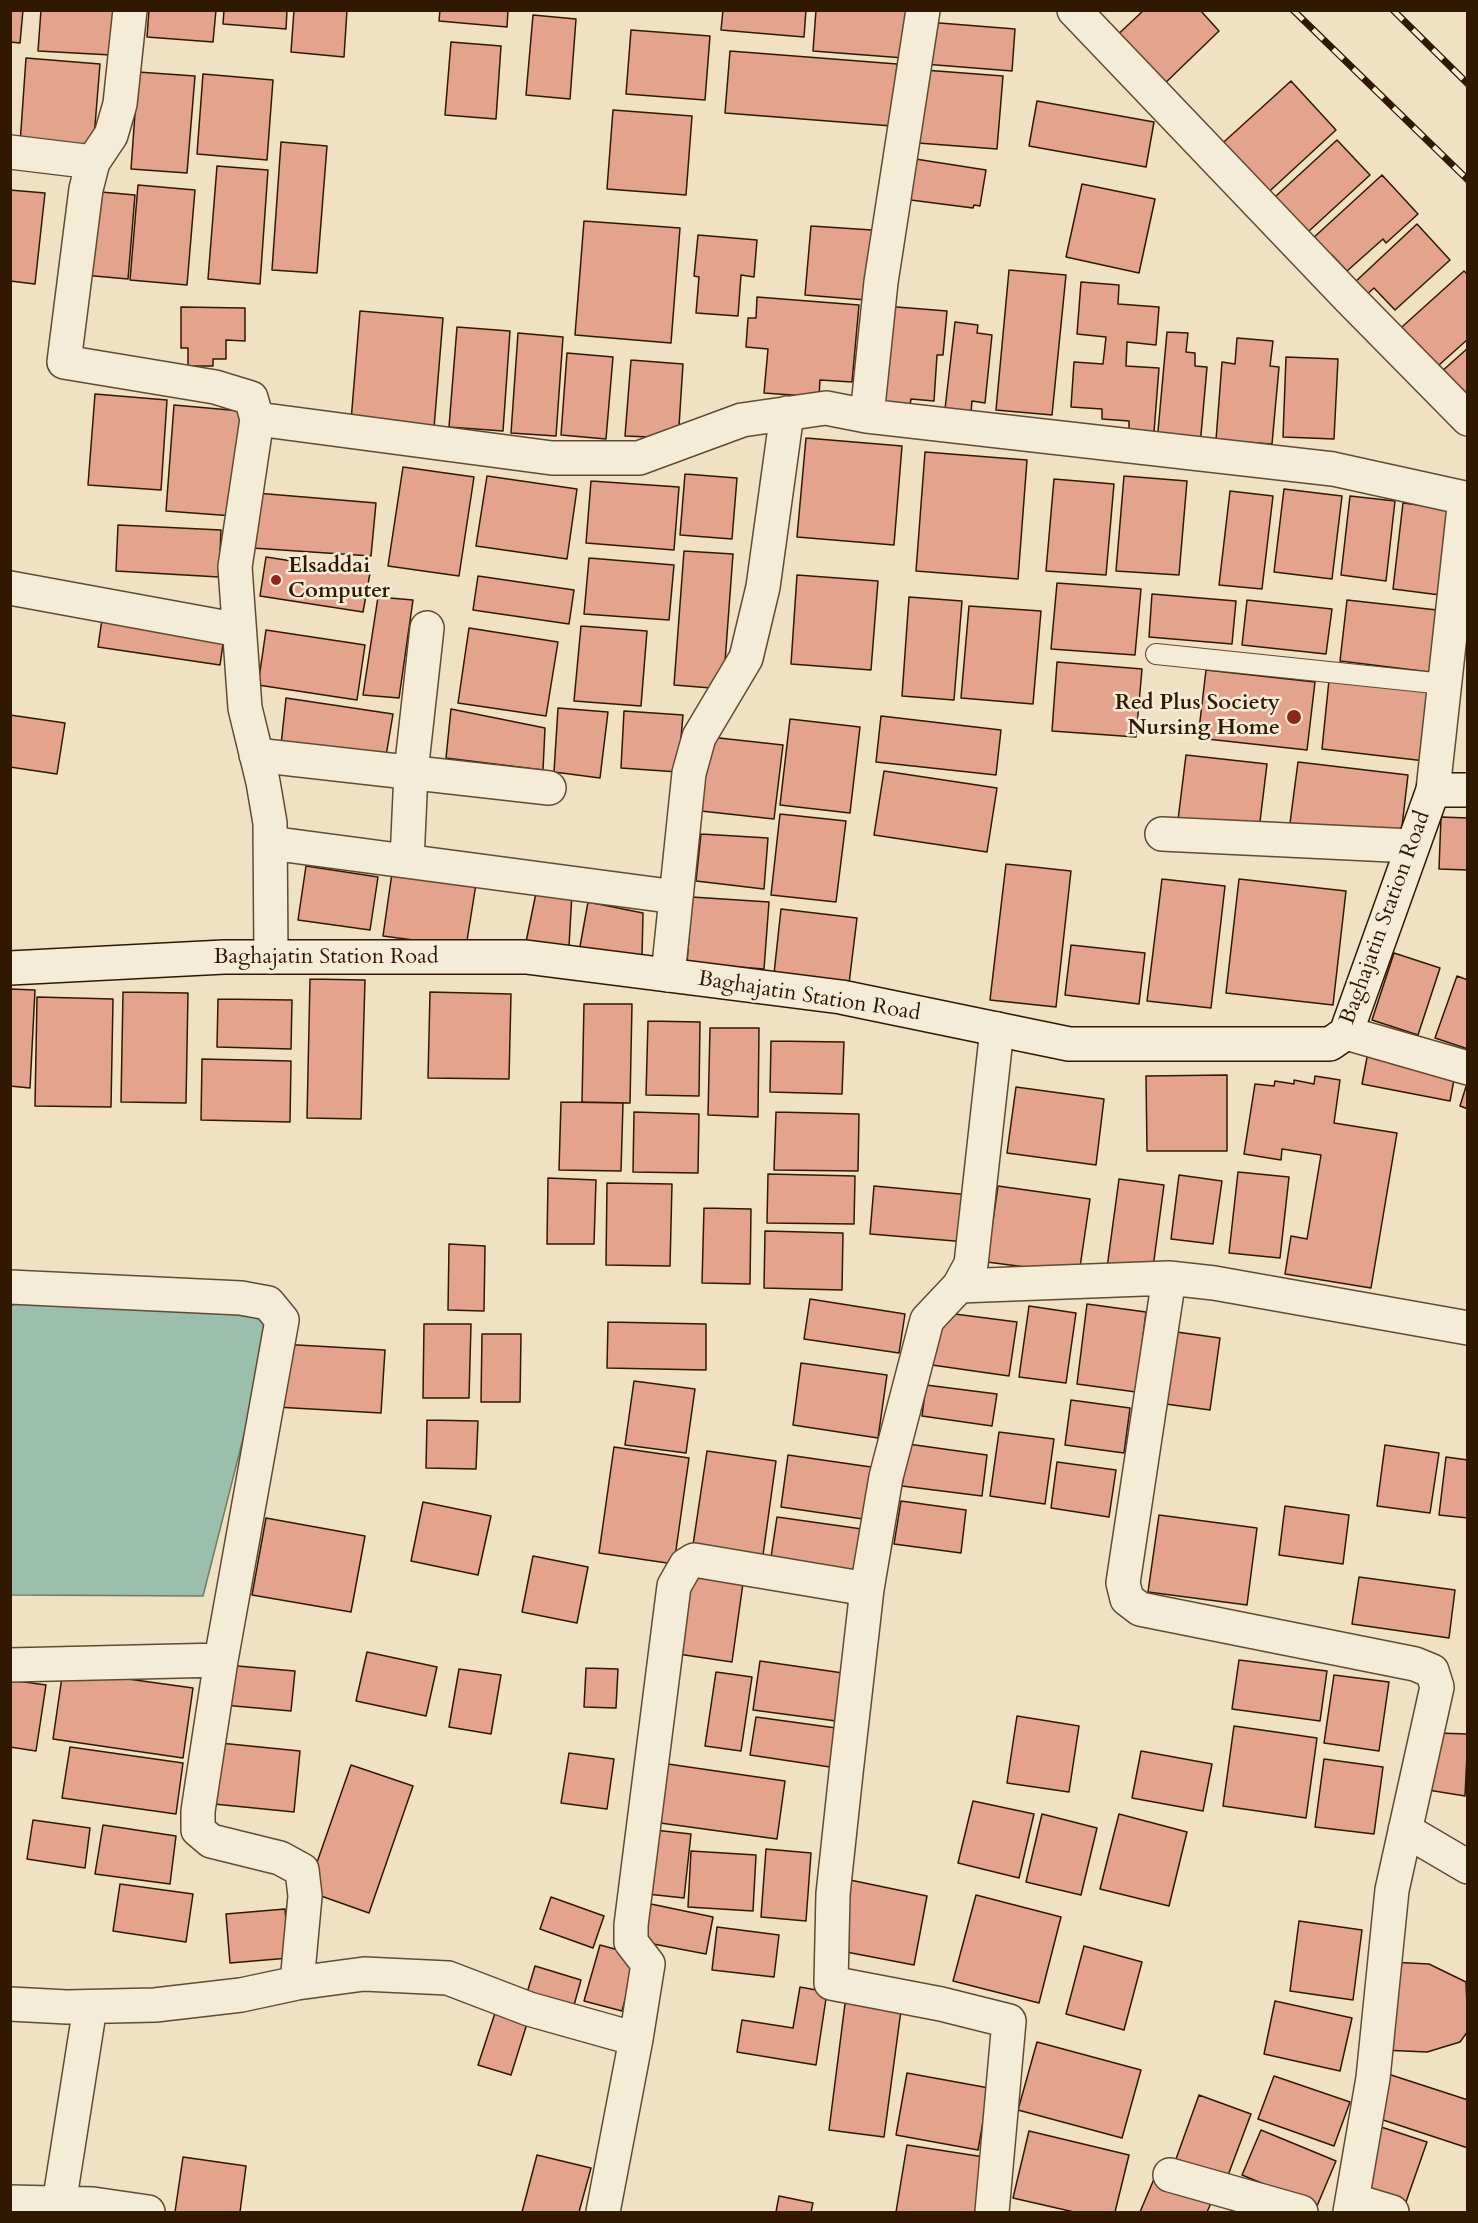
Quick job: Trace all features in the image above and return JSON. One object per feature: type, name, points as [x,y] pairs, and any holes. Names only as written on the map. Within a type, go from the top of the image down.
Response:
[{"type":"street","points":[[130,10],[120,104],[111,135],[93,162],[87,189],[64,362],[214,387],[251,399],[257,419],[235,567],[245,708],[268,813],[271,957]]},
{"type":"street","points":[[867,416],[881,282],[923,10]]},
{"type":"street","points":[[1074,10],[1348,298],[1467,419]]},
{"type":"street","points":[[10,152],[93,162]]},
{"type":"street","points":[[257,419],[552,458],[639,458],[742,420],[826,408],[867,416],[1333,469],[1466,498],[1433,790]]},
{"type":"street","points":[[668,975],[689,773],[699,737],[746,658],[763,587],[787,413]]},
{"type":"street","points":[[10,588],[239,630]]},
{"type":"street","points":[[407,861],[411,772],[427,628]]},
{"type":"street","points":[[256,755],[549,788]]},
{"type":"street","name":"Baghajatin Station Road","points":[[10,968],[224,957],[526,957],[841,997],[1069,1044],[1330,1044],[1346,1033],[1433,790],[1467,790]]},
{"type":"street","points":[[1162,834],[1412,846]]},
{"type":"street","points":[[270,843],[676,897]]},
{"type":"street","points":[[992,2212],[1009,2022],[941,2004],[831,1983],[833,1894],[867,1589],[886,1477],[927,1320],[959,1286],[971,1264],[997,1029]]},
{"type":"street","points":[[1346,1033],[1467,1068]]},
{"type":"street","points":[[959,1286],[1169,1278],[1214,1283],[1467,1328]]},
{"type":"street","points":[[1169,1278],[1123,1583],[1127,1599],[1140,1609],[1415,1664],[1432,1671],[1437,1687],[1392,1890],[1373,2078],[1351,2206],[1392,2212]]},
{"type":"street","points":[[10,1287],[242,1298],[268,1304],[282,1320],[221,1660],[198,1811],[198,1830],[212,1841],[280,1858],[302,1870],[305,1896],[297,1983]]},
{"type":"street","points":[[603,2212],[648,1964],[631,1942],[631,1925],[674,1587],[680,1572],[694,1560],[867,1589]]},
{"type":"street","points":[[10,1665],[221,1660]]},
{"type":"street","points":[[1405,1830],[1467,1867]]},
{"type":"street","points":[[10,2004],[90,2007],[166,2004],[241,1995],[297,1983],[364,1974],[448,1978],[529,2009],[636,2039]]},
{"type":"street","points":[[59,2204],[90,2007]]},
{"type":"street","points":[[1170,2175],[1301,2212]]},
{"type":"street","points":[[10,2202],[93,2204],[148,2212]]},
{"type":"lane","points":[[1155,654],[1444,684]]},
{"type":"shaded area","points":[[43,1291],[258,1301],[273,1321],[203,1596],[11,1595],[11,1306]]},
{"type":"building","points":[[10,10],[23,10],[20,43],[10,42]]},
{"type":"building","points":[[41,10],[114,10],[111,55],[38,51]]},
{"type":"building","points":[[149,10],[216,10],[213,42],[147,37]]},
{"type":"building","points":[[224,10],[287,10],[286,29],[223,24]]},
{"type":"building","points":[[294,10],[347,10],[344,57],[291,52]]},
{"type":"building","points":[[440,10],[508,10],[507,27],[439,21]]},
{"type":"building","points":[[723,10],[806,10],[804,37],[721,30]]},
{"type":"building","points":[[816,10],[908,10],[904,58],[813,51]]},
{"type":"building","points":[[1144,10],[1200,10],[1219,31],[1159,89],[1112,40]]},
{"type":"building","points":[[533,15],[576,19],[570,99],[526,95]]},
{"type":"building","points":[[927,22],[1015,29],[1012,71],[924,64]]},
{"type":"building","points":[[631,30],[710,36],[705,100],[626,94]]},
{"type":"building","points":[[451,42],[501,46],[496,119],[445,115]]},
{"type":"building","points":[[730,51],[897,64],[892,126],[725,113]]},
{"type":"building","points":[[26,58],[100,64],[93,150],[20,144]]},
{"type":"building","points":[[924,70],[1003,76],[997,149],[918,143]]},
{"type":"building","points":[[138,72],[195,76],[187,173],[131,169]]},
{"type":"building","points":[[203,74],[273,80],[267,160],[197,154]]},
{"type":"building","points":[[1291,81],[1336,130],[1261,199],[1215,150]]},
{"type":"building","points":[[1037,101],[1154,122],[1146,167],[1029,146]]},
{"type":"building","points":[[613,110],[692,116],[686,195],[607,189]]},
{"type":"building","points":[[1337,140],[1370,175],[1297,242],[1264,207]]},
{"type":"building","points":[[281,142],[327,146],[317,273],[272,270]]},
{"type":"building","points":[[909,158],[986,170],[980,206],[974,205],[973,208],[903,199]]},
{"type":"building","points":[[217,166],[268,170],[260,284],[208,279]]},
{"type":"building","points":[[1382,175],[1418,214],[1386,243],[1383,239],[1347,271],[1332,255],[1323,263],[1311,240]]},
{"type":"building","points":[[1082,184],[1155,199],[1139,273],[1066,257]]},
{"type":"building","points":[[138,185],[195,190],[187,285],[130,280]]},
{"type":"building","points":[[10,190],[45,193],[35,284],[10,281]]},
{"type":"building","points":[[90,191],[135,195],[128,279],[83,275]]},
{"type":"building","points":[[584,221],[680,228],[671,343],[575,335]]},
{"type":"building","points":[[1417,224],[1450,260],[1395,310],[1374,288],[1365,296],[1354,283]]},
{"type":"building","points":[[811,226],[872,230],[866,300],[805,295]]},
{"type":"building","points":[[698,235],[757,240],[754,277],[741,275],[738,316],[696,313],[699,277],[694,276]]},
{"type":"building","points":[[1009,270],[1066,275],[1052,415],[996,410]]},
{"type":"building","points":[[1464,271],[1468,275],[1468,339],[1429,374],[1393,335]]},
{"type":"building","points":[[1081,282],[1119,285],[1118,304],[1159,307],[1156,345],[1127,342],[1126,366],[1159,368],[1154,432],[1129,430],[1129,421],[1102,419],[1102,409],[1071,407],[1074,362],[1103,364],[1106,337],[1077,334]]},
{"type":"building","points":[[757,297],[859,305],[852,382],[820,380],[819,397],[764,393],[768,349],[746,347],[748,318],[756,318]]},
{"type":"building","points":[[884,306],[947,311],[943,355],[937,355],[934,401],[911,399],[909,410],[876,407]]},
{"type":"building","points":[[181,307],[245,308],[245,341],[226,340],[226,359],[213,359],[213,366],[188,366],[188,348],[181,348]]},
{"type":"building","points":[[360,311],[443,318],[434,428],[351,421]]},
{"type":"building","points":[[955,322],[978,325],[977,333],[992,335],[985,403],[972,401],[971,412],[945,409]]},
{"type":"building","points":[[457,327],[510,331],[503,431],[449,427]]},
{"type":"building","points":[[1167,332],[1188,333],[1186,352],[1195,353],[1195,366],[1207,367],[1200,446],[1157,442]]},
{"type":"building","points":[[518,333],[563,337],[556,436],[511,433]]},
{"type":"building","points":[[1237,338],[1273,341],[1270,366],[1279,367],[1272,444],[1216,440],[1222,362],[1235,364]]},
{"type":"building","points":[[1468,348],[1468,401],[1441,372]]},
{"type":"building","points":[[567,353],[613,357],[606,439],[561,435]]},
{"type":"building","points":[[1286,357],[1338,359],[1334,439],[1283,437]]},
{"type":"building","points":[[631,360],[683,364],[679,426],[649,437],[625,436]]},
{"type":"building","points":[[95,394],[167,400],[161,490],[88,485]]},
{"type":"building","points":[[174,405],[241,411],[233,516],[166,511]]},
{"type":"building","points":[[806,438],[902,446],[894,545],[797,537]]},
{"type":"building","points":[[925,452],[1027,460],[1018,579],[916,571]]},
{"type":"building","points":[[403,467],[474,477],[459,576],[388,566]]},
{"type":"building","points":[[685,474],[737,478],[732,539],[680,535]]},
{"type":"building","points":[[487,476],[577,489],[567,559],[476,546]]},
{"type":"building","points":[[1124,476],[1187,481],[1179,575],[1116,571]]},
{"type":"building","points":[[1054,479],[1114,484],[1106,575],[1046,571]]},
{"type":"building","points":[[591,481],[679,487],[674,550],[586,543]]},
{"type":"building","points":[[1284,489],[1342,496],[1332,579],[1274,572]]},
{"type":"building","points":[[1230,491],[1273,496],[1262,589],[1219,585]]},
{"type":"building","points":[[256,493],[376,503],[371,556],[252,548]]},
{"type":"building","points":[[1350,496],[1395,501],[1386,581],[1341,575]]},
{"type":"building","points":[[1403,503],[1450,509],[1440,595],[1393,589]]},
{"type":"building","points":[[118,525],[221,530],[219,577],[116,571]]},
{"type":"building","points":[[684,551],[733,554],[723,689],[674,685]]},
{"type":"building","points":[[266,557],[370,573],[363,612],[260,596]]},
{"type":"building","points":[[589,558],[674,565],[669,620],[584,614]]},
{"type":"building","points":[[797,575],[878,581],[871,670],[791,664]]},
{"type":"building","points":[[478,576],[574,590],[569,624],[473,610]]},
{"type":"building","points":[[1057,583],[1141,589],[1135,655],[1051,649]]},
{"type":"building","points":[[1152,594],[1236,601],[1232,644],[1149,637]]},
{"type":"building","points":[[378,597],[413,600],[399,698],[363,695]]},
{"type":"building","points":[[909,597],[962,601],[954,700],[902,696]]},
{"type":"building","points":[[1247,600],[1332,609],[1326,654],[1242,645]]},
{"type":"building","points":[[1347,600],[1437,610],[1430,672],[1340,661]]},
{"type":"building","points":[[969,606],[1041,611],[1033,704],[961,698]]},
{"type":"building","points":[[103,612],[225,630],[220,665],[98,647]]},
{"type":"building","points":[[581,626],[647,631],[641,706],[574,701]]},
{"type":"building","points":[[469,628],[558,642],[546,716],[458,703]]},
{"type":"building","points":[[266,630],[365,645],[357,700],[258,685]]},
{"type":"building","points":[[1057,662],[1142,669],[1136,737],[1052,731]]},
{"type":"building","points":[[1206,670],[1315,682],[1307,750],[1198,738]]},
{"type":"building","points":[[1329,680],[1433,692],[1425,761],[1322,749]]},
{"type":"building","points":[[286,698],[393,714],[385,762],[281,745]]},
{"type":"building","points":[[558,708],[608,712],[600,778],[554,772]]},
{"type":"building","points":[[451,709],[545,728],[543,770],[446,758]]},
{"type":"building","points":[[624,711],[683,715],[678,772],[621,768]]},
{"type":"building","points":[[10,715],[65,723],[57,774],[10,767]]},
{"type":"building","points":[[881,716],[1001,730],[996,775],[876,762]]},
{"type":"building","points":[[790,719],[860,727],[850,813],[780,805]]},
{"type":"building","points":[[710,737],[783,745],[774,819],[701,811]]},
{"type":"building","points":[[1186,755],[1267,764],[1258,838],[1177,828]]},
{"type":"building","points":[[1298,762],[1408,775],[1401,835],[1290,823]]},
{"type":"building","points":[[884,771],[997,788],[987,852],[874,835]]},
{"type":"building","points":[[780,814],[846,821],[836,902],[771,895]]},
{"type":"building","points":[[1441,817],[1468,818],[1468,870],[1439,869]]},
{"type":"building","points":[[701,834],[768,838],[764,889],[696,881]]},
{"type":"building","points":[[1006,864],[1071,871],[1056,1007],[990,1000]]},
{"type":"building","points":[[306,866],[378,877],[370,930],[298,920]]},
{"type":"building","points":[[392,873],[476,884],[466,947],[383,936]]},
{"type":"building","points":[[1162,879],[1225,886],[1211,1008],[1147,1001]]},
{"type":"building","points":[[1239,879],[1346,891],[1333,1005],[1226,993]]},
{"type":"building","points":[[536,893],[572,893],[569,946],[526,942]]},
{"type":"building","points":[[692,897],[769,902],[764,969],[687,963]]},
{"type":"building","points":[[588,902],[643,913],[642,957],[579,952]]},
{"type":"building","points":[[781,909],[857,918],[848,992],[773,983]]},
{"type":"building","points":[[1071,945],[1145,953],[1139,1004],[1065,995]]},
{"type":"building","points":[[1394,953],[1440,968],[1418,1035],[1372,1020]]},
{"type":"building","points":[[1457,976],[1468,980],[1468,1049],[1435,1038]]},
{"type":"building","points":[[310,979],[365,980],[361,1119],[307,1118]]},
{"type":"building","points":[[10,989],[35,990],[30,1088],[10,1086]]},
{"type":"building","points":[[123,992],[188,993],[186,1103],[121,1102]]},
{"type":"building","points":[[430,992],[511,994],[509,1079],[428,1078]]},
{"type":"building","points":[[37,997],[113,999],[111,1107],[35,1106]]},
{"type":"building","points":[[218,999],[292,1000],[291,1049],[217,1047]]},
{"type":"building","points":[[584,1004],[632,1004],[630,1103],[582,1102]]},
{"type":"building","points":[[648,1021],[700,1022],[699,1096],[646,1095]]},
{"type":"building","points":[[710,1028],[759,1028],[758,1117],[708,1115]]},
{"type":"building","points":[[771,1041],[844,1042],[842,1094],[770,1092]]},
{"type":"building","points":[[1368,1052],[1456,1069],[1450,1101],[1362,1084]]},
{"type":"building","points":[[202,1059],[291,1061],[290,1122],[201,1120]]},
{"type":"building","points":[[1227,1075],[1227,1151],[1147,1151],[1146,1076]]},
{"type":"building","points":[[1315,1076],[1340,1080],[1334,1123],[1397,1133],[1371,1288],[1285,1274],[1291,1236],[1307,1239],[1321,1155],[1282,1149],[1281,1160],[1244,1154],[1255,1084],[1274,1086],[1275,1081],[1294,1084],[1294,1080],[1314,1084]]},
{"type":"building","points":[[1468,1080],[1468,1109],[1460,1106]]},
{"type":"building","points":[[1016,1087],[1104,1099],[1096,1165],[1007,1153]]},
{"type":"building","points":[[561,1102],[623,1103],[621,1171],[559,1170]]},
{"type":"building","points":[[634,1112],[699,1114],[698,1173],[633,1172]]},
{"type":"building","points":[[776,1112],[859,1114],[858,1171],[774,1170]]},
{"type":"building","points":[[1238,1172],[1289,1177],[1280,1258],[1229,1253]]},
{"type":"building","points":[[768,1174],[855,1176],[854,1224],[767,1223]]},
{"type":"building","points":[[1179,1175],[1222,1181],[1213,1244],[1171,1239]]},
{"type":"building","points":[[548,1178],[596,1180],[594,1244],[547,1244]]},
{"type":"building","points":[[1119,1179],[1164,1185],[1152,1275],[1107,1268]]},
{"type":"building","points":[[607,1183],[672,1184],[670,1266],[606,1265]]},
{"type":"building","points":[[874,1186],[971,1195],[967,1242],[870,1234]]},
{"type":"building","points":[[998,1186],[1090,1199],[1079,1274],[987,1262]]},
{"type":"building","points":[[704,1208],[751,1209],[750,1284],[702,1283]]},
{"type":"building","points":[[765,1231],[843,1233],[842,1290],[764,1288]]},
{"type":"building","points":[[449,1244],[485,1246],[484,1311],[448,1310]]},
{"type":"building","points":[[810,1299],[905,1314],[899,1353],[804,1339]]},
{"type":"building","points":[[1087,1304],[1146,1312],[1136,1392],[1077,1384]]},
{"type":"building","points":[[1029,1306],[1076,1313],[1066,1383],[1019,1377]]},
{"type":"building","points":[[939,1312],[1017,1322],[1009,1376],[932,1365]]},
{"type":"building","points":[[608,1322],[706,1324],[706,1370],[607,1368]]},
{"type":"building","points":[[424,1324],[471,1324],[469,1398],[423,1398]]},
{"type":"building","points":[[1162,1330],[1220,1338],[1210,1410],[1151,1402]]},
{"type":"building","points":[[482,1334],[521,1334],[520,1402],[481,1402]]},
{"type":"building","points":[[280,1344],[385,1350],[381,1413],[276,1407]]},
{"type":"building","points":[[801,1363],[887,1375],[878,1438],[793,1425]]},
{"type":"building","points":[[634,1381],[695,1389],[686,1453],[625,1445]]},
{"type":"building","points":[[926,1385],[997,1394],[992,1426],[922,1416]]},
{"type":"building","points":[[1071,1400],[1130,1408],[1124,1453],[1065,1445]]},
{"type":"building","points":[[427,1420],[478,1421],[476,1469],[426,1468]]},
{"type":"building","points":[[999,1432],[1054,1439],[1045,1504],[990,1496]]},
{"type":"building","points":[[908,1444],[987,1455],[982,1496],[902,1486]]},
{"type":"building","points":[[1385,1445],[1439,1453],[1430,1513],[1377,1506]]},
{"type":"building","points":[[614,1447],[689,1458],[674,1564],[599,1553]]},
{"type":"building","points":[[707,1451],[776,1461],[763,1555],[693,1545]]},
{"type":"building","points":[[788,1455],[871,1467],[863,1519],[781,1507]]},
{"type":"building","points":[[1446,1457],[1468,1460],[1468,1518],[1439,1515]]},
{"type":"building","points":[[1057,1462],[1116,1470],[1109,1517],[1051,1508]]},
{"type":"building","points":[[901,1501],[966,1510],[961,1553],[894,1544]]},
{"type":"building","points":[[423,1502],[491,1516],[478,1575],[411,1561]]},
{"type":"building","points":[[1285,1506],[1349,1515],[1343,1564],[1279,1555]]},
{"type":"building","points":[[1159,1515],[1257,1528],[1247,1605],[1148,1592]]},
{"type":"building","points":[[777,1517],[862,1529],[855,1576],[770,1564]]},
{"type":"building","points":[[266,1518],[365,1536],[351,1612],[252,1595]]},
{"type":"building","points":[[533,1556],[588,1567],[577,1623],[522,1612]]},
{"type":"building","points":[[690,1569],[744,1576],[732,1662],[678,1654]]},
{"type":"building","points":[[1359,1577],[1455,1590],[1449,1638],[1352,1624]]},
{"type":"building","points":[[367,1652],[437,1667],[426,1716],[356,1701]]},
{"type":"building","points":[[1239,1660],[1327,1671],[1320,1721],[1232,1709]]},
{"type":"building","points":[[760,1661],[843,1673],[836,1721],[753,1710]]},
{"type":"building","points":[[226,1665],[295,1671],[291,1711],[223,1705]]},
{"type":"building","points":[[586,1668],[618,1669],[616,1708],[584,1707]]},
{"type":"building","points":[[459,1669],[501,1675],[491,1734],[449,1727]]},
{"type":"building","points":[[63,1670],[193,1688],[183,1758],[53,1739]]},
{"type":"building","points":[[716,1672],[752,1677],[741,1751],[705,1746]]},
{"type":"building","points":[[1334,1675],[1389,1682],[1379,1751],[1324,1743]]},
{"type":"building","points":[[10,1680],[46,1685],[36,1751],[10,1747]]},
{"type":"building","points":[[1017,1716],[1079,1726],[1069,1792],[1007,1783]]},
{"type":"building","points":[[756,1717],[836,1728],[830,1767],[750,1755]]},
{"type":"building","points":[[1234,1726],[1317,1738],[1306,1818],[1223,1806]]},
{"type":"building","points":[[1436,1733],[1468,1734],[1465,1796],[1428,1790]]},
{"type":"building","points":[[210,1742],[300,1751],[294,1812],[204,1803]]},
{"type":"building","points":[[70,1747],[183,1763],[176,1814],[62,1798]]},
{"type":"building","points":[[1141,1751],[1212,1764],[1203,1811],[1132,1798]]},
{"type":"building","points":[[569,1753],[614,1759],[607,1809],[561,1803]]},
{"type":"building","points":[[1324,1759],[1383,1767],[1374,1834],[1315,1827]]},
{"type":"building","points":[[661,1763],[785,1781],[777,1839],[653,1822]]},
{"type":"building","points":[[351,1765],[413,1786],[369,1913],[307,1891]]},
{"type":"building","points":[[973,1801],[1034,1814],[1019,1878],[958,1863]]},
{"type":"building","points":[[1042,1814],[1097,1828],[1081,1895],[1026,1882]]},
{"type":"building","points":[[1119,1814],[1187,1832],[1169,1906],[1100,1889]]},
{"type":"building","points":[[33,1820],[90,1828],[85,1868],[27,1859]]},
{"type":"building","points":[[103,1825],[176,1836],[170,1884],[95,1874]]},
{"type":"building","points":[[654,1830],[691,1834],[684,1898],[647,1894]]},
{"type":"building","points":[[766,1849],[811,1853],[806,1921],[761,1917]]},
{"type":"building","points":[[691,1851],[756,1855],[753,1911],[688,1907]]},
{"type":"building","points":[[850,1880],[927,1896],[914,1965],[836,1950]]},
{"type":"building","points":[[120,1884],[193,1894],[186,1942],[113,1931]]},
{"type":"building","points":[[976,1895],[1061,1917],[1039,2003],[953,1981]]},
{"type":"building","points":[[551,1897],[604,1916],[593,1948],[540,1929]]},
{"type":"building","points":[[651,1904],[713,1917],[706,1954],[643,1942]]},
{"type":"building","points":[[285,1909],[289,1958],[230,1963],[226,1914]]},
{"type":"building","points":[[1299,1921],[1362,1930],[1353,2000],[1290,1991]]},
{"type":"building","points":[[717,1927],[779,1935],[774,1977],[712,1970]]},
{"type":"building","points":[[600,1945],[637,1955],[622,2011],[584,2001]]},
{"type":"building","points":[[1084,1946],[1142,1962],[1124,2030],[1066,2014]]},
{"type":"building","points":[[1390,1962],[1429,1964],[1466,1982],[1468,2031],[1460,2042],[1427,2052],[1382,2050]]},
{"type":"building","points":[[535,1966],[581,1980],[571,2016],[524,2003]]},
{"type":"building","points":[[800,1987],[827,1992],[816,2065],[737,2052],[742,2020],[793,2028]]},
{"type":"building","points":[[846,1996],[902,2003],[884,2137],[829,2130]]},
{"type":"building","points":[[1275,2001],[1352,2018],[1340,2071],[1264,2054]]},
{"type":"building","points":[[498,2004],[530,2014],[511,2075],[478,2065]]},
{"type":"building","points":[[1037,2042],[1141,2070],[1122,2138],[1018,2110]]},
{"type":"building","points":[[907,2073],[989,2088],[978,2150],[896,2135]]},
{"type":"building","points":[[1388,2074],[1468,2100],[1468,2148],[1374,2117]]},
{"type":"building","points":[[1274,2076],[1350,2102],[1334,2146],[1258,2119]]},
{"type":"building","points":[[1199,2095],[1251,2114],[1227,2178],[1176,2159]]},
{"type":"building","points":[[1375,2125],[1427,2142],[1406,2202],[1355,2185]]},
{"type":"building","points":[[1261,2130],[1336,2161],[1317,2206],[1242,2175]]},
{"type":"building","points":[[1029,2131],[1129,2155],[1115,2212],[1074,2212],[1013,2198]]},
{"type":"building","points":[[907,2145],[984,2157],[976,2212],[896,2212]]},
{"type":"building","points":[[537,2155],[591,2168],[579,2212],[522,2212]]},
{"type":"building","points":[[183,2157],[246,2166],[240,2212],[175,2212]]},
{"type":"building","points":[[1154,2179],[1212,2201],[1207,2212],[1140,2212]]},
{"type":"building","points":[[779,2196],[813,2203],[811,2212],[776,2212]]},
{"type":"railway","points":[[1293,10],[1468,180]]},
{"type":"railway","points":[[1393,10],[1468,84]]},
{"type":"place","name":"Elsaddai Computer","points":[[276,580]]},
{"type":"place","name":"Red Plus Society Nursing Home","points":[[1294,717]]}]
